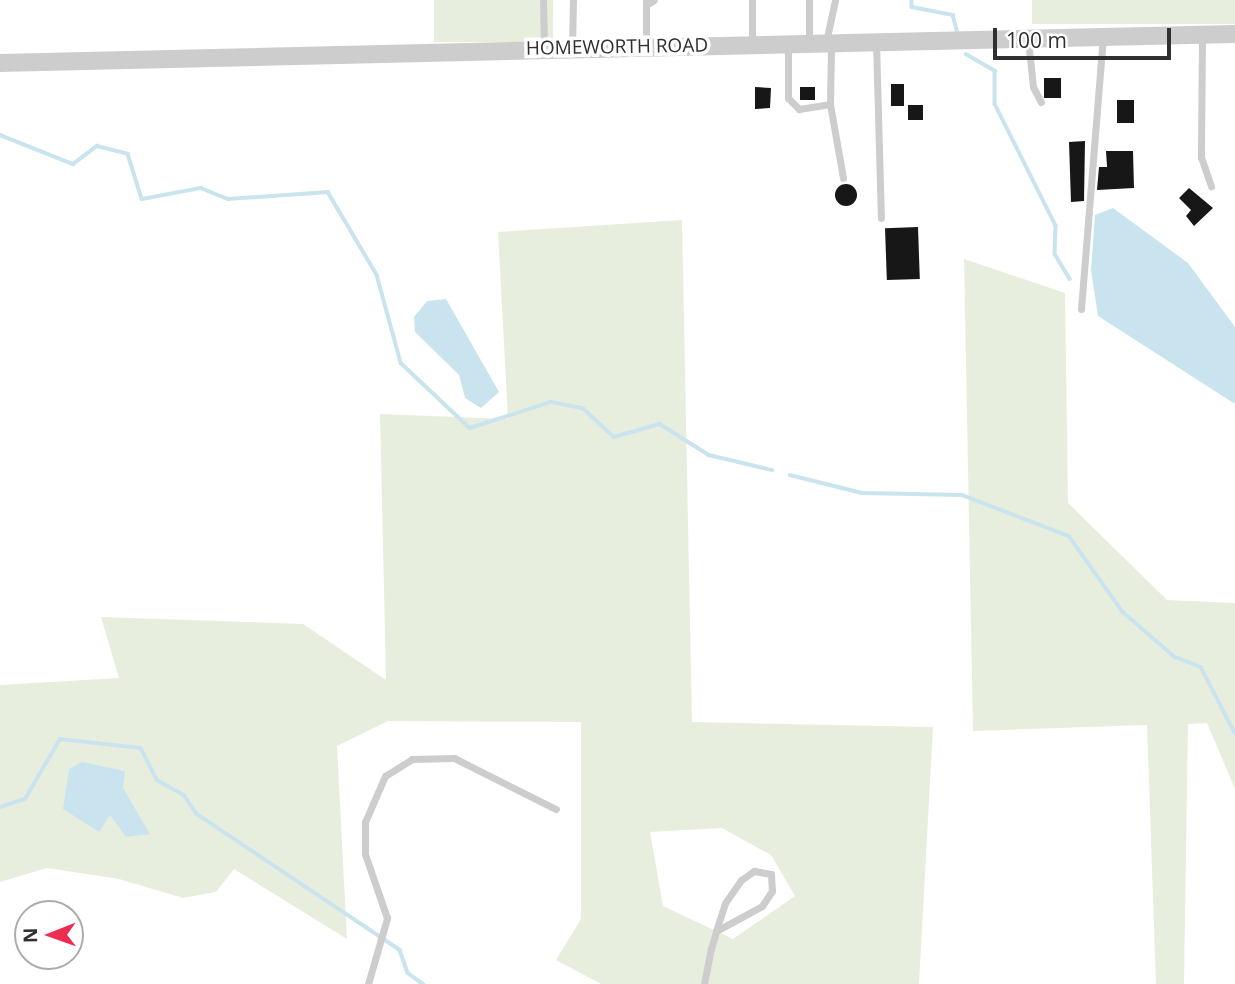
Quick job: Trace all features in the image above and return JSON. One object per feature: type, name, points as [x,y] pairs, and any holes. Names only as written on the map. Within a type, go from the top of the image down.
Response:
[{"type":"street","name":"HOMEWORTH ROAD","points":[[0,63],[1235,34]]},
{"type":"lane","points":[[543,0],[544,49]]},
{"type":"lane","points":[[572,48],[573,0]]},
{"type":"lane","points":[[646,47],[646,3],[654,0]]},
{"type":"lane","points":[[752,0],[752,44]]},
{"type":"lane","points":[[809,0],[822,42],[842,178]]},
{"type":"lane","points":[[822,42],[835,0]]},
{"type":"lane","points":[[1202,36],[1201,157],[1211,186]]},
{"type":"lane","points":[[1080,309],[1102,38]]},
{"type":"lane","points":[[1028,39],[1032,87],[1041,102]]},
{"type":"lane","points":[[876,41],[881,218]]},
{"type":"lane","points":[[788,43],[790,107],[830,104]]},
{"type":"lane","points":[[368,984],[377,945],[386,927],[365,854],[365,822],[370,798],[399,764],[454,758],[556,808]]},
{"type":"lane","points":[[704,984],[716,932],[741,880],[754,871],[771,874],[772,891],[762,906],[716,932]]},
{"type":"green space","points":[[434,0],[553,0],[553,42],[434,42]]},
{"type":"green space","points":[[1032,0],[1235,0],[1235,24],[1032,24]]},
{"type":"green space","points":[[682,220],[692,722],[933,727],[919,984],[601,984],[556,960],[581,919],[581,722],[388,721],[337,746],[347,939],[234,869],[216,892],[183,898],[119,879],[47,868],[0,882],[0,685],[119,678],[101,617],[303,624],[386,680],[380,414],[508,419],[498,232]],"holes":[[[722,828],[771,855],[795,896],[733,939],[663,906],[650,832]]]},
{"type":"green space","points":[[964,259],[1065,293],[1068,503],[1167,600],[1235,603],[1235,789],[1207,723],[1188,724],[1184,984],[1156,984],[1147,725],[973,731]]},
{"type":"water","points":[[1113,208],[1188,263],[1235,327],[1235,404],[1098,316],[1091,270],[1095,215]]},
{"type":"water","points":[[446,299],[499,392],[481,408],[465,398],[459,375],[415,332],[414,317],[427,301]]},
{"type":"water","points":[[82,762],[125,771],[123,788],[150,834],[126,837],[110,815],[99,832],[63,809],[69,769]]},
{"type":"building","points":[[1044,78],[1061,78],[1061,98],[1044,98]]},
{"type":"building","points":[[891,84],[904,84],[904,106],[891,106]]},
{"type":"building","points":[[755,87],[771,88],[770,108],[755,109]]},
{"type":"building","points":[[800,87],[815,87],[815,100],[800,100]]},
{"type":"building","points":[[1117,100],[1134,100],[1134,123],[1117,123]]},
{"type":"building","points":[[908,105],[923,105],[923,120],[908,120]]},
{"type":"building","points":[[1085,141],[1084,201],[1071,202],[1069,142]]},
{"type":"building","points":[[1106,151],[1133,151],[1134,188],[1097,190],[1099,167],[1107,167]]},
{"type":"building","points":[[846,184],[856,191],[857,195],[850,205],[846,206],[836,199],[835,195],[842,185]]},
{"type":"building","points":[[1189,188],[1213,208],[1194,226],[1186,216],[1191,210],[1179,198]]},
{"type":"building","points":[[918,227],[920,279],[887,280],[885,228]]},
{"type":"waterway","points":[[912,0],[912,7],[953,15],[957,30]]},
{"type":"waterway","points":[[966,54],[995,71],[995,104],[1056,226],[1055,254],[1070,279]]},
{"type":"waterway","points":[[0,135],[73,164],[97,146],[128,154],[142,199],[201,188],[228,199],[328,192],[377,275],[401,363],[470,428],[551,402],[583,408],[614,437],[660,424],[709,455],[772,470]]},
{"type":"waterway","points":[[790,475],[862,493],[962,495],[1069,536],[1123,612],[1175,657],[1201,667],[1235,733]]},
{"type":"waterway","points":[[0,807],[25,799],[60,739],[141,748],[157,780],[184,795],[197,814],[400,950],[408,973],[423,984]]}]
